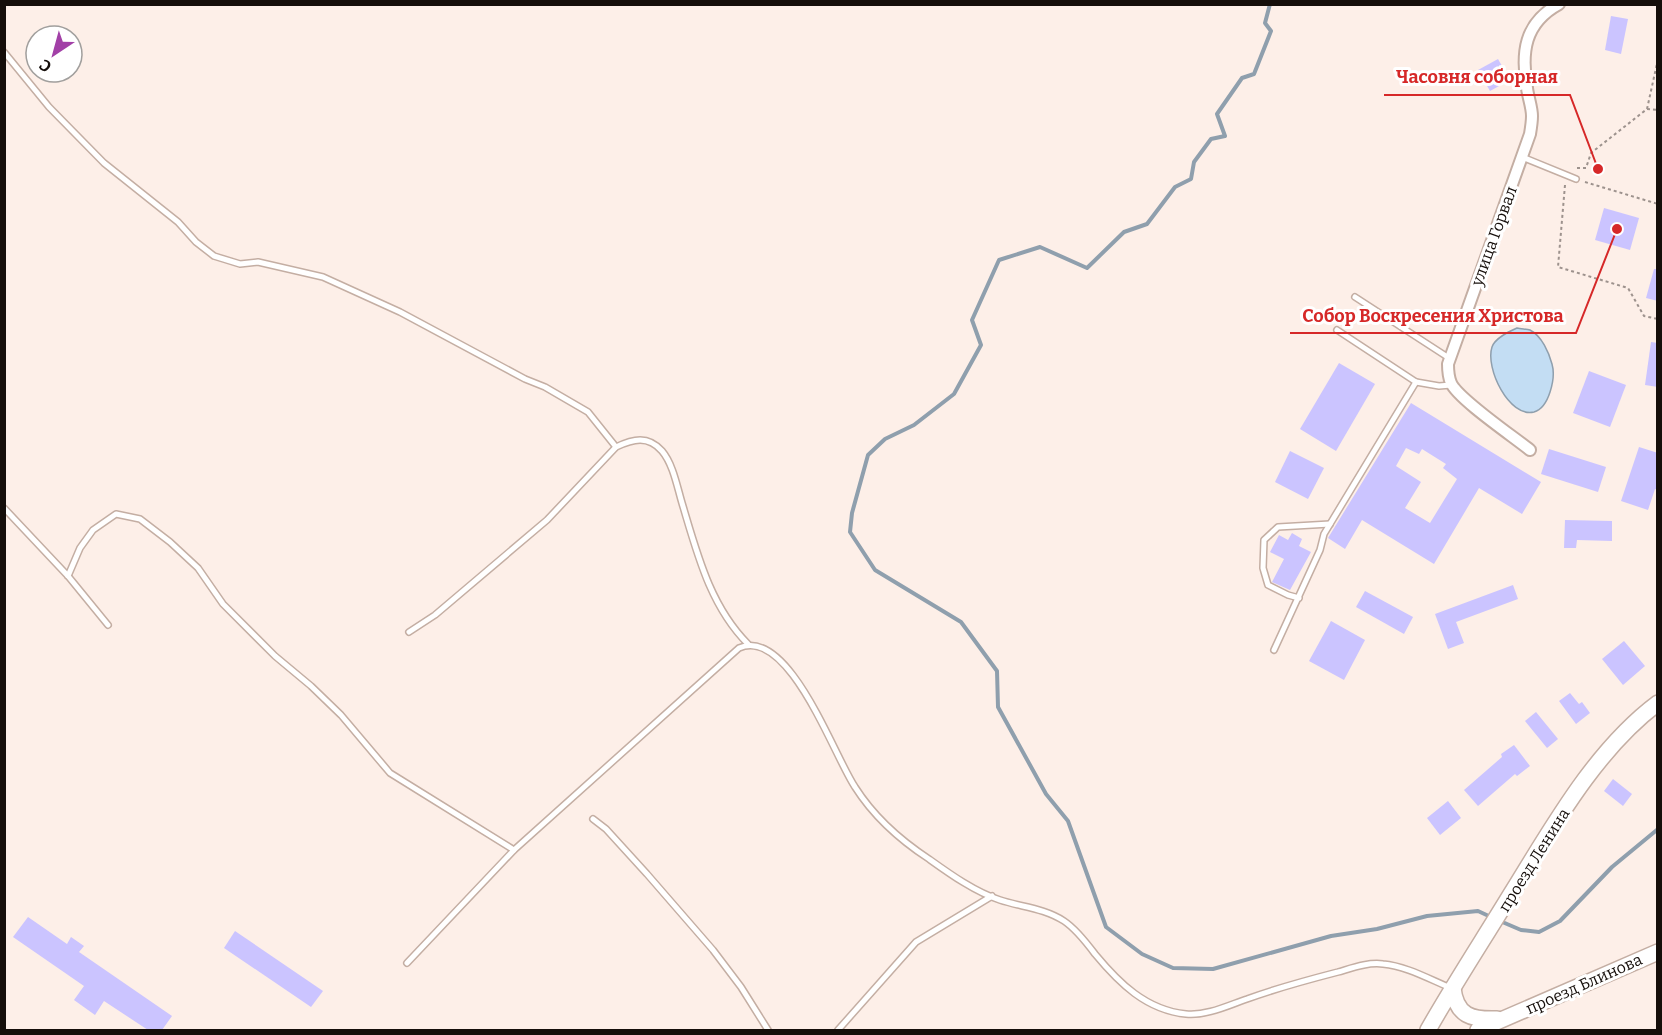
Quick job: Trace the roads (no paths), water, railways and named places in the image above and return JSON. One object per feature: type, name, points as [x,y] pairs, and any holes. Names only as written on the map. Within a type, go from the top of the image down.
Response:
[{"type":"main road","name":"проезд Ленина","points":[[1428,1030],[1554,825],[1610,747],[1635,720],[1658,703]]},
{"type":"main road","name":"проезд Блинова","points":[[1478,1030],[1658,952]]},
{"type":"main road","points":[[1453,988],[1457,1007],[1474,1018],[1505,1019]]},
{"type":"street","name":"улица Горвал","points":[[1452,385],[1448,374],[1450,359],[1530,134],[1532,115],[1523,62],[1529,34],[1552,8],[1559,4]]},
{"type":"street","points":[[1452,385],[1466,400],[1530,450]]},
{"type":"lane","points":[[4,52],[49,107],[104,163],[178,222],[196,242],[214,256],[240,264],[258,262],[323,277],[400,312],[525,379],[545,387],[588,412],[616,447]]},
{"type":"lane","points":[[1522,158],[1576,179]]},
{"type":"lane","points":[[1355,297],[1450,359]]},
{"type":"lane","points":[[1337,330],[1416,382],[1439,386],[1452,385]]},
{"type":"lane","points":[[1274,650],[1320,550],[1324,534],[1416,382]]},
{"type":"lane","points":[[409,632],[435,615],[547,520],[616,447],[631,440],[645,440],[653,443],[663,452],[671,468],[696,551],[713,595],[733,630],[748,644]]},
{"type":"lane","points":[[4,508],[68,576],[108,626]]},
{"type":"lane","points":[[68,576],[80,548],[93,530],[116,514],[140,519],[198,568],[223,603],[275,656],[341,715],[390,773],[514,850]]},
{"type":"lane","points":[[1299,598],[1268,585],[1263,568],[1264,540],[1278,527],[1330,524]]},
{"type":"lane","points":[[407,963],[514,850],[739,648],[748,644],[759,645],[772,653],[795,677],[820,719],[854,787],[895,835],[966,883],[992,897],[1038,909],[1065,921],[1080,935],[1121,984],[1140,998],[1165,1010],[1188,1015],[1214,1011],[1288,985],[1366,964],[1381,963],[1399,967],[1453,988]]},
{"type":"lane","points":[[593,819],[606,829],[713,950],[741,987],[768,1030]]},
{"type":"lane","points":[[838,1030],[916,942],[992,897]]},
{"type":"water","points":[[1517,328],[1530,330],[1538,336],[1552,364],[1553,377],[1550,392],[1544,405],[1534,412],[1525,412],[1508,400],[1501,390],[1492,367],[1492,347],[1502,336]]},
{"type":"waterway","points":[[1270,4],[1265,23],[1271,31],[1254,74],[1242,78],[1217,114],[1225,136],[1211,139],[1194,162],[1191,179],[1175,187],[1147,224],[1124,232],[1087,268],[1040,247],[999,260],[972,320],[981,345],[954,394],[914,425],[885,439],[868,455],[852,513],[850,532],[875,570],[961,622],[997,671],[998,707],[1046,794],[1068,821],[1106,927],[1142,954],[1173,968],[1213,969],[1331,936],[1377,929],[1427,916],[1478,911],[1493,918]]},
{"type":"waterway","points":[[1500,921],[1521,930],[1539,932],[1560,921],[1612,867],[1658,829]]},
{"type":"place","name":"Часовня соборная","points":[[1598,169]]},
{"type":"place","name":"Собор Воскресения Христова","points":[[1617,229]]}]
